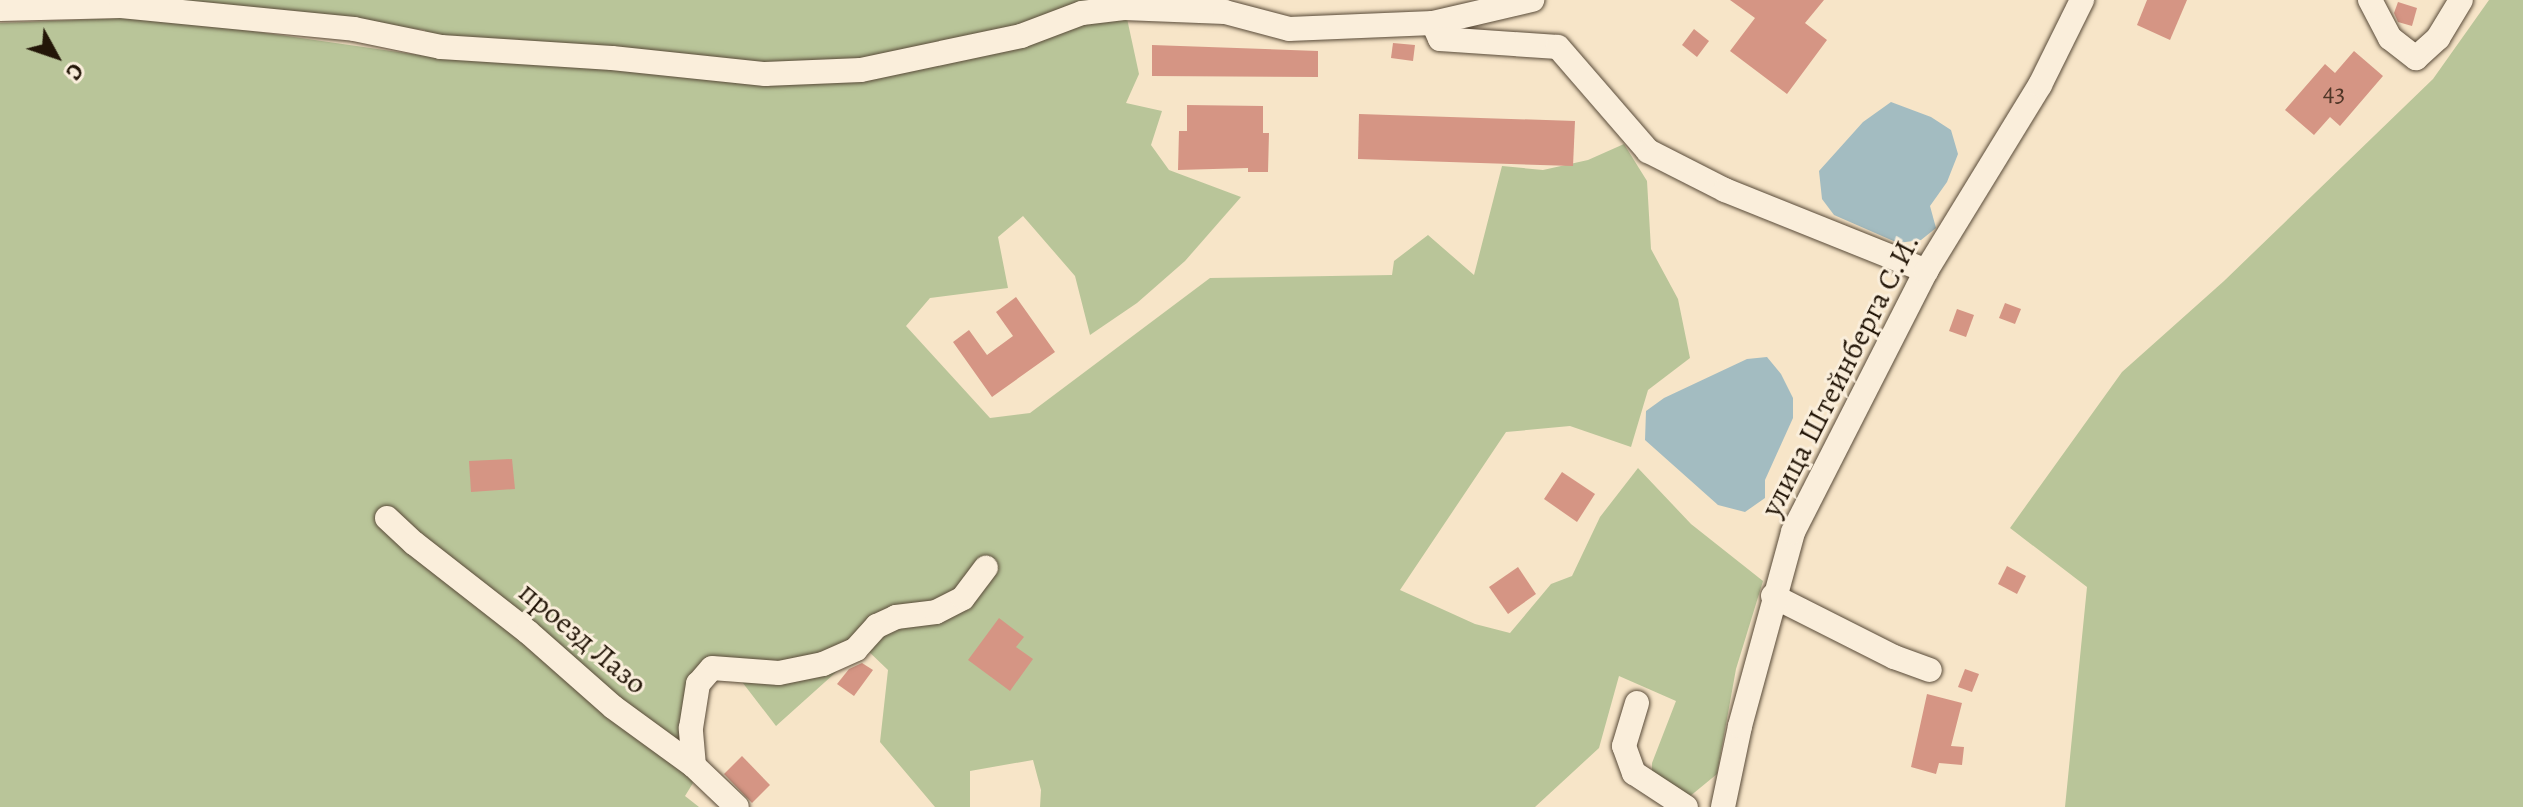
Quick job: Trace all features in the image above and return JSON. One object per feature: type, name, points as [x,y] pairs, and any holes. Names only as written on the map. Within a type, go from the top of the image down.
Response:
[{"type":"street","points":[[0,9],[121,6],[354,29],[441,47],[612,58],[765,74],[861,70],[1021,36],[1082,13],[1124,8],[1225,12],[1289,29],[1433,23],[1529,0]]},
{"type":"street","name":"улица Штейнберга С.И.","points":[[1723,807],[1773,596],[1793,532],[1926,271],[2040,85],[2082,0]]},
{"type":"street","points":[[2370,0],[2390,38],[2416,58],[2438,38],[2461,0]]},
{"type":"street","points":[[1433,23],[1440,39],[1558,47],[1648,151],[1725,190],[1926,271]]},
{"type":"street","name":"проезд Лазо","points":[[387,518],[414,543],[528,632],[613,707],[694,766],[737,807]]},
{"type":"street","points":[[694,766],[691,728],[698,684],[712,668],[779,673],[823,664],[856,649],[877,626],[896,617],[936,612],[963,598],[986,568]]},
{"type":"street","points":[[1773,596],[1894,657],[1930,670]]},
{"type":"street","points":[[1637,703],[1624,746],[1634,773],[1686,807]]},
{"type":"green space","points":[[165,0],[1123,0],[1139,74],[1126,103],[1162,111],[1151,145],[1169,170],[1241,197],[1185,261],[1137,303],[1090,335],[1075,276],[1023,216],[998,237],[1008,288],[930,298],[906,326],[990,418],[1030,413],[1210,278],[1392,275],[1394,261],[1428,235],[1474,275],[1502,166],[1543,170],[1588,160],[1624,144],[1647,181],[1651,249],[1678,299],[1690,358],[1648,390],[1631,447],[1570,426],[1506,432],[1400,590],[1475,624],[1510,633],[1551,584],[1572,576],[1600,517],[1638,468],[1691,524],[1763,581],[1736,669],[1717,774],[1689,797],[1652,780],[1652,763],[1676,701],[1619,676],[1599,748],[1535,807],[1040,807],[1041,790],[1033,760],[970,771],[970,807],[935,807],[880,742],[888,670],[864,647],[776,726],[736,674],[712,675],[689,771],[693,783],[685,796],[699,807],[0,807],[0,23],[123,18],[211,25],[426,56],[425,30]]},
{"type":"green space","points":[[2489,0],[2523,0],[2523,807],[2065,807],[2087,587],[2010,528],[2122,372],[2224,281],[2433,79]]},
{"type":"water","points":[[1891,102],[1931,117],[1951,130],[1958,154],[1947,182],[1930,206],[1936,228],[1921,240],[1898,243],[1834,215],[1822,199],[1819,171],[1863,122]]},
{"type":"water","points":[[1767,357],[1781,374],[1793,398],[1793,418],[1765,480],[1765,498],[1745,512],[1718,505],[1645,440],[1646,411],[1664,398],[1747,359]]},
{"type":"building","points":[[1730,0],[1824,0],[1805,23],[1827,40],[1787,94],[1730,51],[1755,18]]},
{"type":"building","points":[[2147,0],[2187,0],[2170,40],[2137,25]]},
{"type":"building","points":[[2398,2],[2417,8],[2412,26],[2398,22],[2394,13]]},
{"type":"building","points":[[1694,29],[1709,41],[1697,57],[1682,45]]},
{"type":"building","points":[[1393,43],[1415,45],[1413,61],[1391,58]]},
{"type":"building","points":[[1152,45],[1318,51],[1318,77],[1152,76]]},
{"type":"building","points":[[2354,51],[2383,76],[2340,126],[2330,117],[2314,135],[2285,110],[2325,64],[2335,73]]},
{"type":"building","points":[[1187,105],[1263,106],[1263,133],[1269,133],[1268,172],[1248,172],[1248,168],[1178,170],[1179,131],[1187,131]]},
{"type":"building","points":[[1359,114],[1575,121],[1573,166],[1358,159]]},
{"type":"building","points":[[1016,297],[1055,352],[992,397],[953,342],[969,330],[987,355],[1013,336],[996,312]]},
{"type":"building","points":[[2005,303],[2021,309],[2015,324],[1999,318]]},
{"type":"building","points":[[1957,309],[1974,315],[1966,337],[1949,331]]},
{"type":"building","points":[[512,459],[515,489],[471,492],[469,461]]},
{"type":"building","points":[[1562,472],[1595,494],[1577,522],[1544,499]]},
{"type":"building","points":[[2007,566],[2026,576],[2017,594],[1998,584]]},
{"type":"building","points":[[1518,567],[1536,594],[1508,614],[1489,587]]},
{"type":"building","points":[[999,618],[1024,637],[1016,647],[1033,659],[1010,691],[968,660]]},
{"type":"building","points":[[862,663],[873,670],[854,696],[837,684],[849,669]]},
{"type":"building","points":[[1965,669],[1979,674],[1972,692],[1958,687]]},
{"type":"building","points":[[1927,694],[1962,703],[1951,746],[1964,747],[1962,765],[1939,763],[1936,774],[1911,767]]},
{"type":"building","points":[[742,756],[770,785],[752,803],[724,774]]}]
